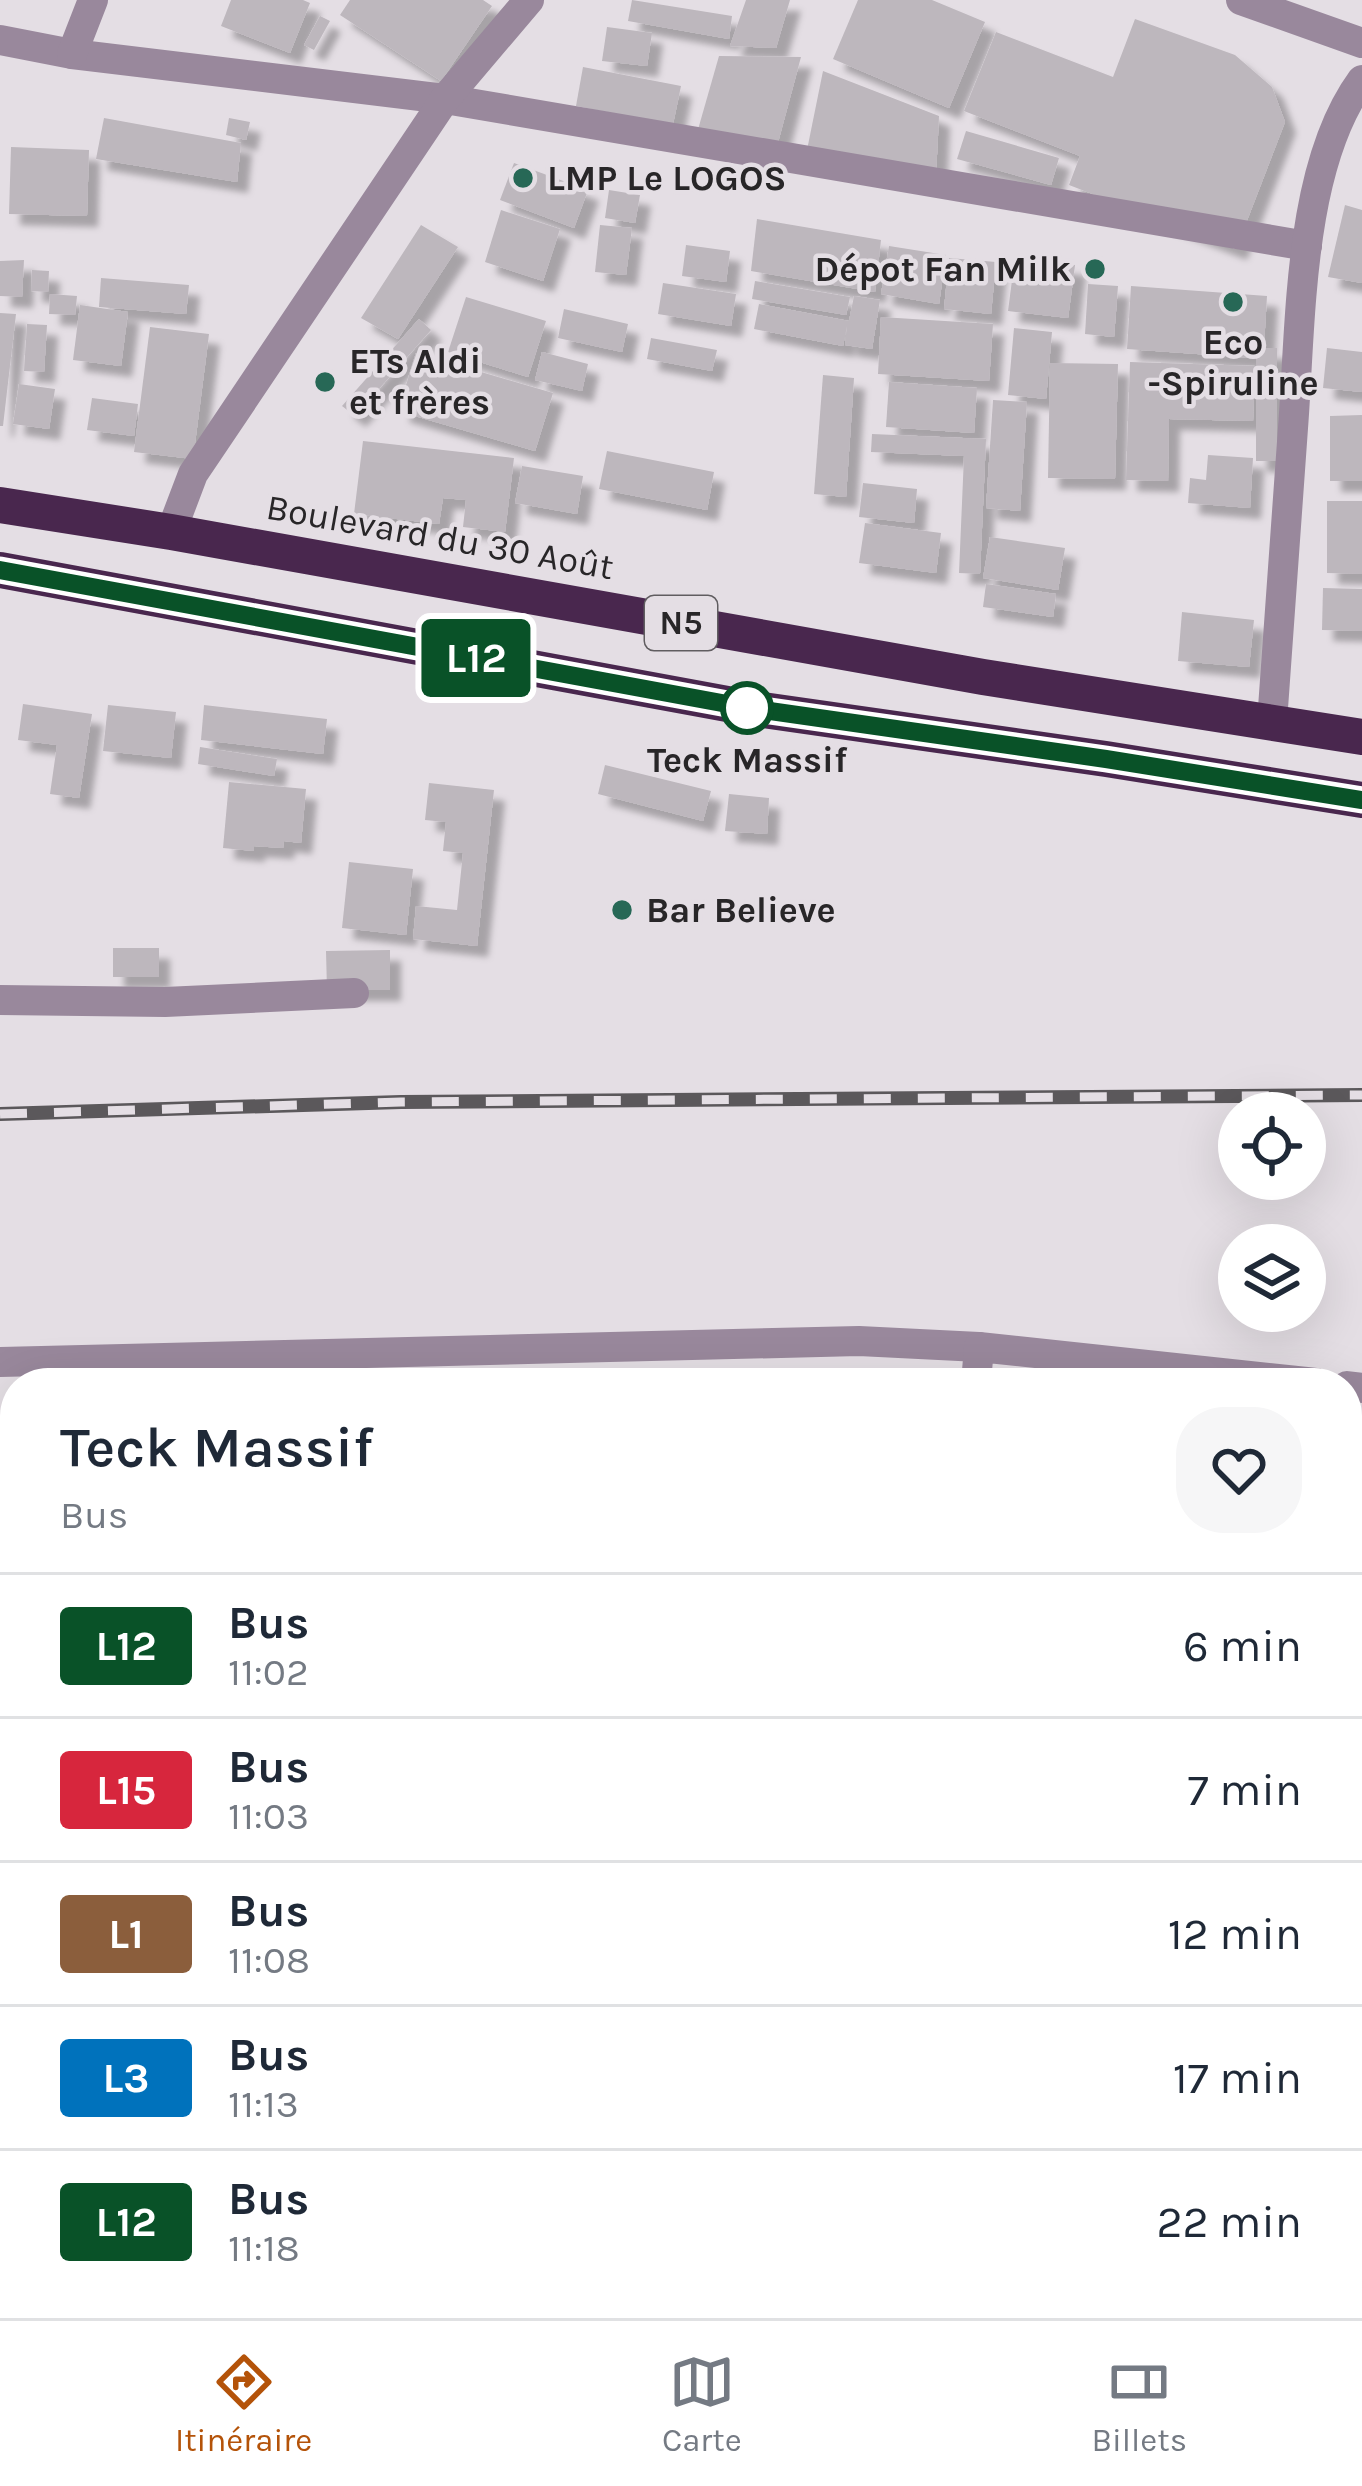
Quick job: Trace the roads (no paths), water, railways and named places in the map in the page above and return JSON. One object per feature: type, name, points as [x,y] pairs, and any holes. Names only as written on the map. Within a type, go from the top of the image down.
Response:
[{"type":"highway","name":"Boulevard du 30 Août","points":[[0,505],[960,673],[1362,736]]},
{"type":"highway","name":"N5","points":[[0,570],[749,708],[1362,800]]},
{"type":"street","points":[[72,53],[93,0]]},
{"type":"street","points":[[171,532],[193,474],[446,99],[529,0]]},
{"type":"street","points":[[1241,0],[1362,43]]},
{"type":"street","points":[[0,40],[446,99],[1307,246]]},
{"type":"street","points":[[1272,722],[1307,246],[1327,151],[1349,98],[1362,80]]},
{"type":"street","points":[[0,1000],[165,1002],[354,993]]},
{"type":"street","points":[[0,1362],[859,1341],[979,1347],[1176,1368]]},
{"type":"street","points":[[977,1368],[979,1347]]},
{"type":"railway","points":[[0,1114],[401,1102],[1362,1095]]},
{"type":"place","name":"LMP Le LOGOS","points":[[523,178]]},
{"type":"place","name":"Dépot Fan Milk","points":[[1095,269]]},
{"type":"place","name":"Eco -Spiruline","points":[[1233,302]]},
{"type":"place","name":"ETs Aldi et frères","points":[[325,382]]},
{"type":"place","name":"Teck Massif","points":[[747,708]]},
{"type":"place","name":"Bar Believe","points":[[622,910]]}]
